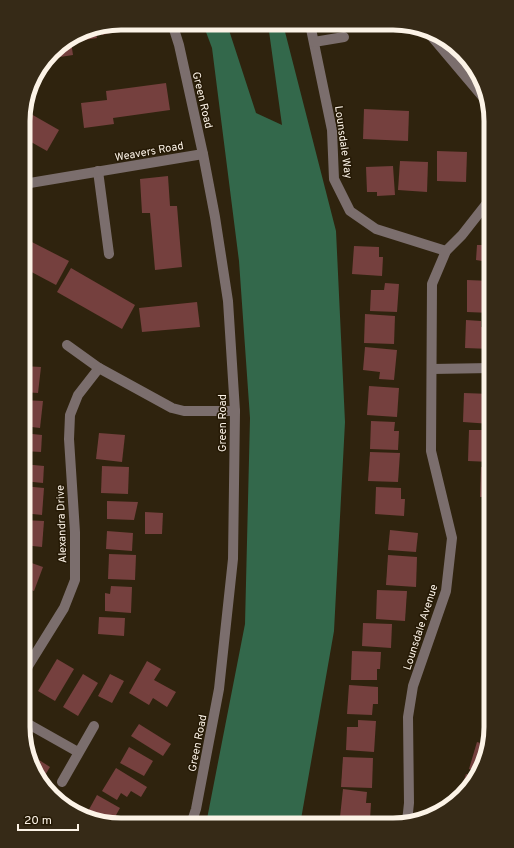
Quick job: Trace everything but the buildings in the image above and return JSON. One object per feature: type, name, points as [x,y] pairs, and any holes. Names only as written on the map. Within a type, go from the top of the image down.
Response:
[{"type":"street","name":"Green Road","points":[[174,30],[179,45],[203,154],[228,301],[235,411],[232,559],[219,689],[193,818]]},
{"type":"street","name":"Lounsdale Way","points":[[311,30],[332,130],[334,179],[350,210],[376,229],[446,251]]},
{"type":"street","points":[[314,42],[344,37]]},
{"type":"street","points":[[435,40],[480,93]]},
{"type":"street","name":"Weavers Road","points":[[30,183],[203,154]]},
{"type":"street","points":[[98,171],[109,254]]},
{"type":"street","name":"Lounsdale Avenue","points":[[408,817],[409,803],[408,717],[413,686],[446,591],[452,538],[431,451],[432,284],[446,251],[462,235],[484,207]]},
{"type":"street","points":[[67,345],[99,368],[172,408],[184,410],[235,411]]},
{"type":"street","name":"Alexandra Drive","points":[[30,663],[64,608],[75,580],[76,532],[68,439],[70,415],[78,395],[99,368]]},
{"type":"street","points":[[432,370],[484,368]]},
{"type":"street","points":[[30,725],[78,752]]},
{"type":"street","points":[[62,782],[94,726]]},
{"type":"green space","points":[[205,30],[229,30],[256,113],[282,125],[269,30],[285,30],[336,231],[345,422],[334,631],[301,818],[207,818],[245,624],[250,418],[239,261],[212,48]]}]
